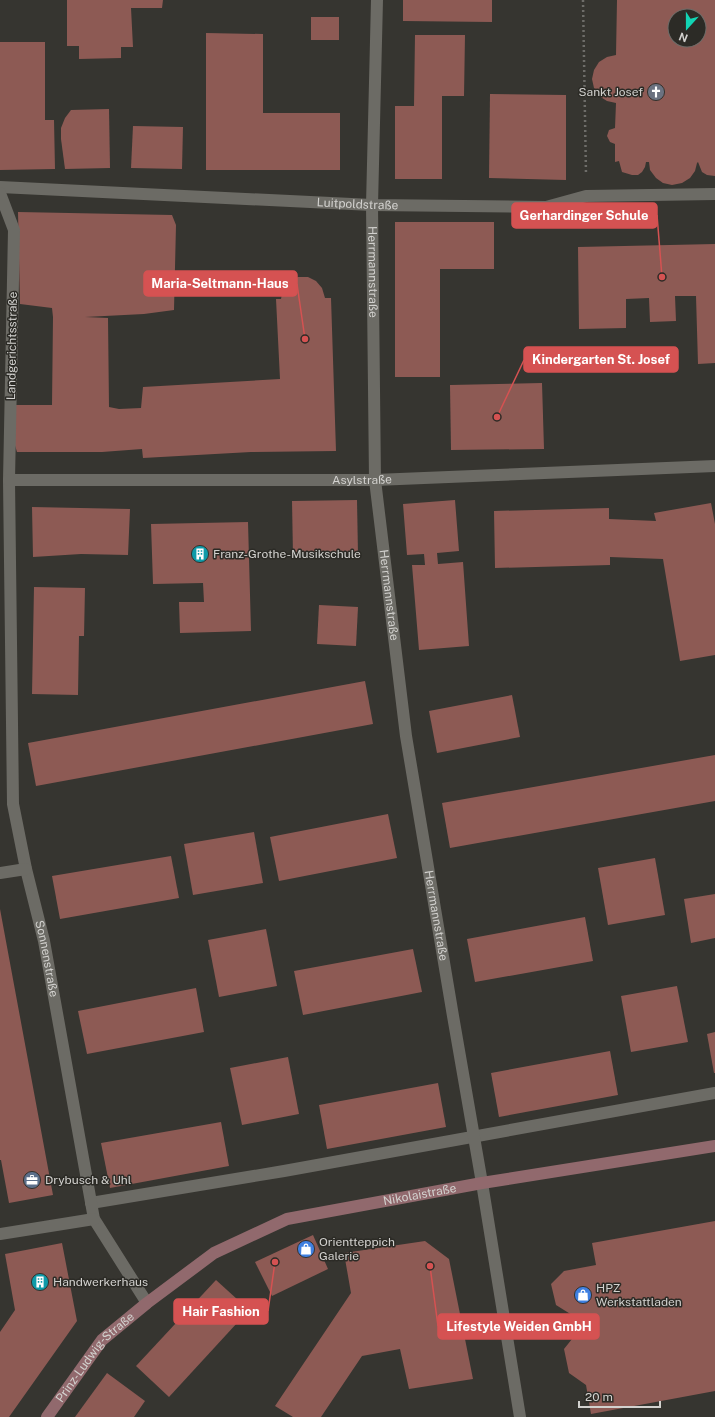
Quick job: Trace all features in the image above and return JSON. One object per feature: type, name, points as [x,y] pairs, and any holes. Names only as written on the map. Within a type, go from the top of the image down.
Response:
[{"type":"main road","name":"Nikolaistraße","points":[[147,1303],[214,1253],[287,1219],[482,1183],[715,1146]]},
{"type":"main road","name":"Prinz-Ludwig-Straße","points":[[47,1417],[102,1340],[147,1303]]},
{"type":"street","name":"Herrmannstraße","points":[[377,0],[372,205],[375,480],[406,736],[475,1137],[520,1417]]},
{"type":"street","name":"Luitpoldstraße","points":[[0,187],[372,205],[546,206],[586,196],[715,194]]},
{"type":"street","name":"Landgerichtsstraße","points":[[0,193],[14,230],[5,597]]},
{"type":"street","name":"Asylstraße","points":[[9,480],[375,480],[715,466]]},
{"type":"street","name":"Sonnenstraße","points":[[5,597],[13,804],[26,869],[44,941],[94,1219],[147,1303]]},
{"type":"street","points":[[0,873],[26,869]]},
{"type":"street","points":[[91,1203],[284,1171],[715,1093]]},
{"type":"street","points":[[0,1234],[94,1219]]},
{"type":"path","points":[[583,0],[586,196]]},
{"type":"building","points":[[67,0],[163,0],[162,8],[131,8],[133,47],[121,47],[121,58],[79,59],[79,46],[67,46]]},
{"type":"building","points":[[403,0],[492,0],[492,22],[403,21]]},
{"type":"building","name":"Sankt Josef","points":[[617,0],[715,0],[715,176],[707,175],[702,172],[698,162],[695,171],[690,178],[682,183],[672,185],[663,183],[656,178],[650,170],[649,162],[646,162],[642,172],[638,175],[622,172],[619,161],[615,162],[615,144],[610,142],[607,136],[609,130],[615,128],[616,103],[607,101],[599,96],[594,88],[592,79],[594,70],[599,62],[607,57],[616,55]]},
{"type":"building","points":[[311,17],[339,17],[339,40],[311,40]]},
{"type":"building","points":[[206,33],[263,34],[263,113],[340,113],[340,170],[206,170]]},
{"type":"building","points":[[415,35],[465,35],[464,96],[442,96],[442,179],[395,179],[395,106],[414,106]]},
{"type":"building","points":[[0,42],[45,42],[45,120],[54,120],[55,169],[0,170]]},
{"type":"building","points":[[490,94],[566,95],[566,180],[489,178]]},
{"type":"building","points":[[109,109],[110,168],[65,169],[61,128],[65,118],[71,110]]},
{"type":"building","points":[[133,126],[183,127],[182,169],[131,168]]},
{"type":"building","points":[[18,212],[172,215],[176,225],[174,310],[144,314],[85,317],[108,318],[109,407],[119,409],[141,408],[143,387],[280,379],[276,299],[281,299],[283,289],[289,282],[298,277],[308,277],[316,281],[322,288],[325,298],[331,298],[336,451],[251,452],[143,458],[142,449],[102,452],[17,452],[10,429],[15,405],[52,405],[53,317],[52,308],[20,304]]},
{"type":"building","points":[[395,222],[494,222],[494,269],[440,269],[440,377],[395,377]]},
{"type":"building","points":[[715,244],[715,363],[698,364],[696,296],[675,296],[676,321],[650,322],[649,298],[626,299],[626,328],[579,329],[578,247]]},
{"type":"building","points":[[542,383],[544,449],[451,450],[450,385]]},
{"type":"building","points":[[357,500],[358,554],[293,555],[292,501]]},
{"type":"building","points":[[455,500],[459,551],[437,553],[438,564],[463,562],[469,646],[419,650],[412,565],[425,565],[424,554],[407,555],[403,504]]},
{"type":"building","points":[[711,503],[715,524],[715,655],[680,661],[663,559],[610,557],[610,565],[495,568],[494,511],[609,508],[609,519],[656,521],[654,513]]},
{"type":"building","points":[[32,507],[130,509],[128,555],[81,554],[33,557]]},
{"type":"building","name":"Franz-Grothe-Musikschule","points":[[248,522],[251,631],[180,633],[179,602],[204,602],[203,583],[153,584],[151,524]]},
{"type":"building","points":[[34,587],[85,588],[84,636],[79,636],[78,695],[32,694]]},
{"type":"building","points":[[319,605],[358,607],[356,646],[317,644]]},
{"type":"building","points":[[365,681],[373,724],[36,786],[28,743]]},
{"type":"building","points":[[512,695],[520,737],[437,753],[429,711]]},
{"type":"building","points":[[715,755],[715,801],[450,848],[442,803]]},
{"type":"building","points":[[388,814],[397,858],[279,881],[270,837]]},
{"type":"building","points":[[254,832],[263,883],[193,895],[184,844]]},
{"type":"building","points":[[171,856],[179,898],[60,919],[52,876]]},
{"type":"building","points":[[655,858],[665,915],[608,925],[598,868]]},
{"type":"building","points":[[715,894],[715,938],[691,943],[684,899]]},
{"type":"building","points":[[0,909],[53,1195],[9,1203],[0,1160]]},
{"type":"building","points":[[585,917],[593,961],[475,982],[467,939]]},
{"type":"building","points":[[266,929],[277,986],[219,997],[208,940]]},
{"type":"building","points":[[413,949],[422,992],[303,1015],[294,971]]},
{"type":"building","points":[[677,986],[688,1042],[631,1052],[621,996]]},
{"type":"building","points":[[196,988],[204,1032],[87,1054],[78,1011]]},
{"type":"building","points":[[715,1032],[715,1073],[714,1073],[707,1034]]},
{"type":"building","points":[[610,1051],[618,1095],[499,1117],[491,1073]]},
{"type":"building","points":[[288,1057],[299,1114],[242,1125],[230,1068]]},
{"type":"building","points":[[438,1083],[446,1127],[327,1149],[319,1105]]},
{"type":"building","points":[[221,1122],[229,1166],[110,1188],[101,1143]]},
{"type":"building","points":[[715,1221],[715,1391],[591,1414],[586,1385],[569,1373],[564,1349],[576,1334],[572,1315],[556,1305],[551,1284],[564,1271],[596,1265],[592,1243]]},
{"type":"building","points":[[313,1235],[328,1269],[272,1296],[255,1262]]},
{"type":"building","points":[[425,1241],[449,1259],[473,1379],[409,1389],[400,1349],[362,1356],[321,1417],[293,1417],[275,1406],[351,1293],[344,1253]]},
{"type":"building","name":"Handwerkerhaus","points":[[62,1243],[77,1321],[9,1417],[0,1417],[0,1332],[15,1310],[5,1254]]},
{"type":"building","points":[[216,1280],[249,1310],[169,1397],[136,1366]]},
{"type":"building","points":[[107,1373],[145,1401],[134,1417],[75,1417]]},
{"type":"place","name":"Sankt Josef","points":[[656,92]]},
{"type":"place","name":"Gerhardinger Schule","points":[[662,277]]},
{"type":"place","name":"Maria-Seltmann-Haus","points":[[305,339]]},
{"type":"place","name":"Kindergarten St. Josef","points":[[497,417]]},
{"type":"place","name":"Franz-Grothe-Musikschule","points":[[200,554]]},
{"type":"place","name":"Drybusch & Uhl","points":[[32,1180]]},
{"type":"place","name":"Orientteppich Galerie","points":[[306,1249]]},
{"type":"place","name":"Hair Fashion","points":[[275,1262]]},
{"type":"place","name":"Lifestyle Weiden GmbH","points":[[430,1266]]},
{"type":"place","name":"Handwerkerhaus","points":[[40,1282]]},
{"type":"place","name":"HPZ Werkstattladen","points":[[583,1295]]}]
